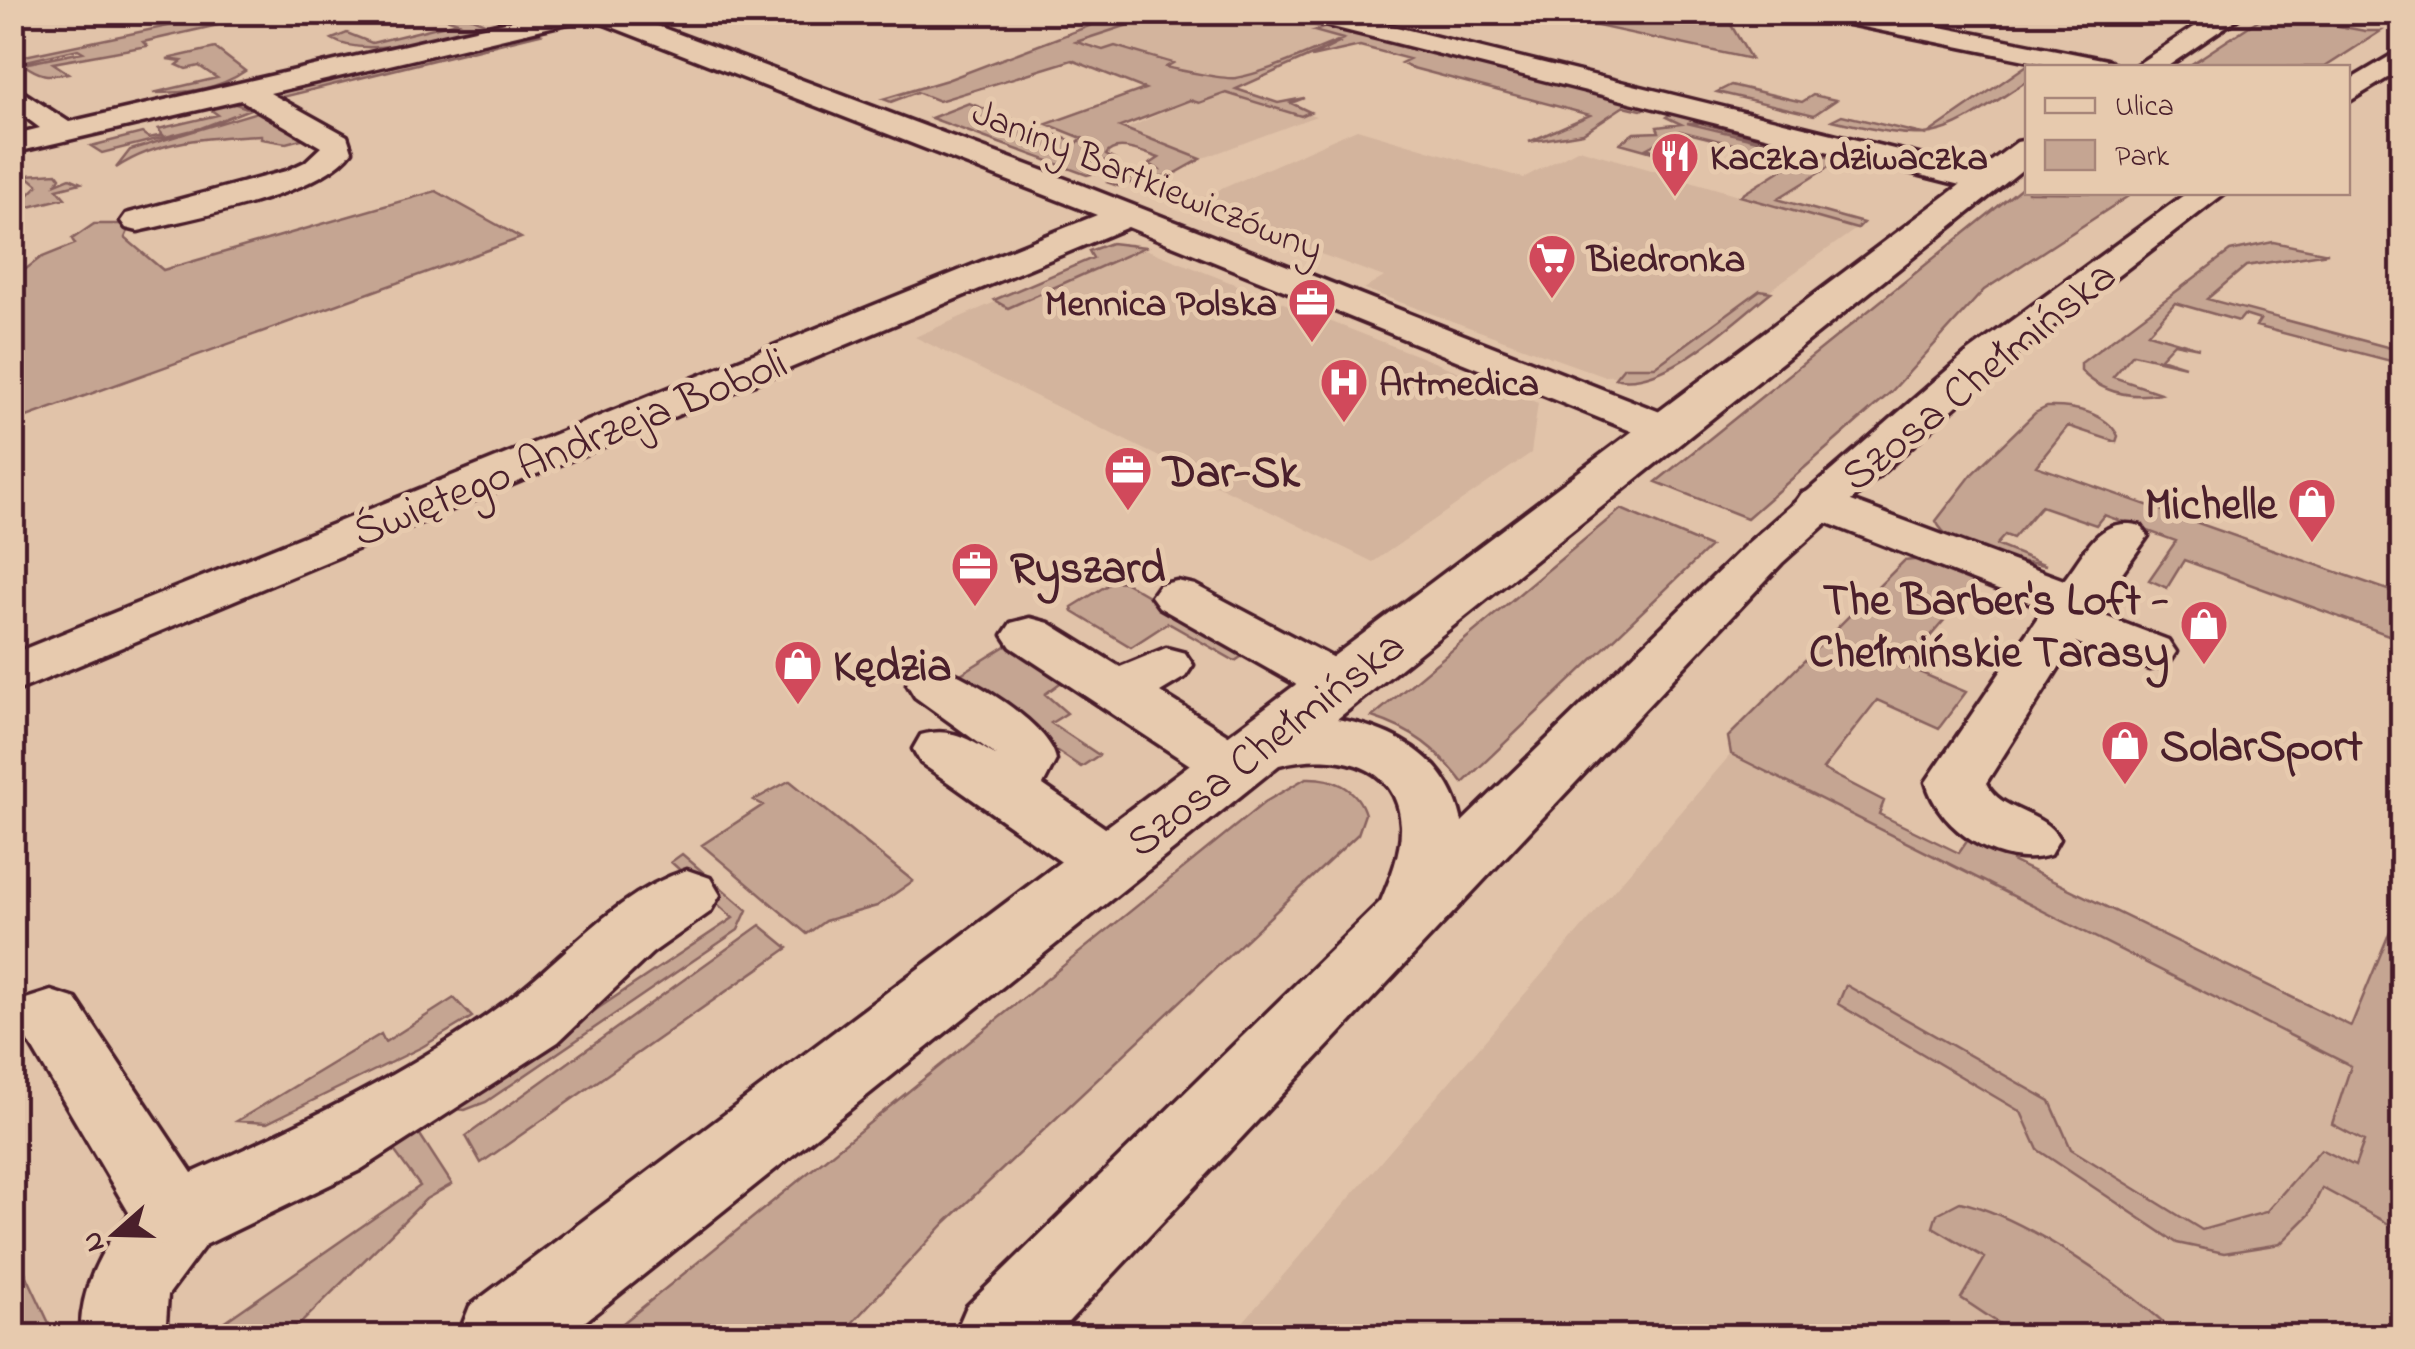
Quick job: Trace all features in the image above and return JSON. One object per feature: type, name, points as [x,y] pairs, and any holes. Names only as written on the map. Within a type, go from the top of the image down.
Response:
[{"type":"street","points":[[12,144],[584,12]]},
{"type":"street","name":"Janiny Bartkiewiczówny","points":[[596,12],[1667,430]]},
{"type":"street","points":[[1302,12],[1984,181]]},
{"type":"street","points":[[1824,12],[2092,65]]},
{"type":"street","points":[[2150,65],[2235,12]]},
{"type":"street","points":[[2350,93],[2402,57]]},
{"type":"street","points":[[138,220],[297,178],[316,169],[336,152],[336,143],[245,90]]},
{"type":"street","points":[[12,93],[64,132]]},
{"type":"street","name":"Szosa Chełmińska","points":[[500,1336],[2025,151]]},
{"type":"street","name":"Szosa Chełmińska","points":[[997,1336],[1819,503],[1981,362],[2206,195]]},
{"type":"street","name":"Świętego Andrzeja Boboli","points":[[12,675],[1125,216]]},
{"type":"street","points":[[1819,503],[2069,610],[2149,652]]},
{"type":"street","points":[[2028,839],[1976,814],[1957,792],[1956,782],[2069,610],[2124,536]]},
{"type":"street","points":[[1178,596],[1338,684]]},
{"type":"street","points":[[1030,636],[1118,692],[1243,759],[1335,737],[1380,750],[1411,776],[1430,810],[1428,860],[1409,915]]},
{"type":"street","points":[[1118,692],[1166,665]]},
{"type":"street","points":[[935,684],[1024,746],[1028,759],[1025,771],[1003,787]]},
{"type":"street","points":[[942,749],[1003,787],[1109,863]]},
{"type":"street","points":[[123,1336],[124,1296],[132,1278],[141,1260],[177,1219],[333,1146],[418,1095],[532,1021],[628,936],[687,895]]},
{"type":"street","points":[[51,1020],[177,1219]]},
{"type":"shaded area","points":[[1162,12],[1265,13],[1361,35],[1238,85],[1078,41]]},
{"type":"shaded area","points":[[1233,91],[1316,116],[1201,159],[1124,130],[1190,100],[1199,103]]},
{"type":"shaded area","points":[[1357,129],[1523,178],[1579,149],[1856,229],[1650,375],[1603,376],[1364,289],[1384,277],[1185,205]]},
{"type":"shaded area","points":[[1130,243],[1538,403],[1531,453],[1373,562],[915,337]]},
{"type":"shaded area","points":[[1731,754],[2402,1092],[2402,1336],[1231,1336]]},
{"type":"green space","points":[[1168,12],[1076,42],[1103,50],[1115,46],[1173,63],[1166,67],[1236,78],[1343,39],[1314,31],[1329,26],[1649,106],[1641,110],[1624,106],[1583,133],[1529,142],[1590,115],[1409,67],[1401,63],[1409,59],[1360,46],[1311,57],[1341,42],[1236,89],[1278,103],[1304,98],[1291,103],[1310,112],[1301,116],[1226,93],[1199,103],[1190,100],[1120,127],[1201,159],[1174,174],[1118,186],[1109,183],[1159,170],[1150,164],[1159,158],[1116,148],[1106,155],[1113,159],[1086,165],[1100,172],[1087,175],[931,118],[969,103],[1077,143],[1082,138],[1047,124],[1145,89],[1072,60],[939,101],[917,92],[891,102],[883,99],[947,80],[1123,13]]},
{"type":"green space","points":[[230,13],[271,13],[143,42],[147,46],[53,63],[68,73],[44,74],[23,64],[83,52],[78,49],[22,62],[15,58]]},
{"type":"green space","points":[[460,13],[487,24],[386,46],[347,45],[332,39],[347,33],[372,43],[458,22],[434,14]]},
{"type":"green space","points":[[1617,13],[1724,13],[1751,59],[1588,24]]},
{"type":"green space","points":[[2269,13],[2381,31],[2328,65],[2190,65]]},
{"type":"green space","points":[[532,31],[540,34],[278,98],[274,94]]},
{"type":"green space","points":[[215,48],[245,71],[201,89],[153,93],[217,78],[199,66],[186,69],[177,65],[182,61],[167,59]]},
{"type":"green space","points":[[2033,61],[2049,65],[2027,65]]},
{"type":"green space","points":[[2025,67],[2025,82],[1974,116],[1929,133]]},
{"type":"green space","points":[[1731,85],[1802,102],[1813,95],[1836,100],[1814,115],[1717,92]]},
{"type":"green space","points":[[230,102],[250,109],[201,128],[102,153],[91,146],[142,133],[149,138],[163,135],[158,129],[218,115],[207,107]]},
{"type":"green space","points":[[257,112],[305,138],[286,143],[261,139],[261,135],[185,142],[149,151],[116,168],[130,150]]},
{"type":"green space","points":[[1672,113],[1848,156],[1842,159],[1687,123],[1840,160],[1777,199],[1863,223],[1857,229],[1740,196],[1797,160],[1680,131],[1647,148],[1667,156],[1620,143],[1634,133],[1659,132],[1657,127],[1681,124],[1666,117]]},
{"type":"green space","points":[[1842,115],[1921,134],[1895,133],[1832,120]]},
{"type":"green space","points":[[57,173],[60,177],[56,184],[70,178],[81,183],[57,189],[65,198],[13,211],[38,185],[26,175]]},
{"type":"green space","points":[[2025,185],[2025,195],[2130,195],[1984,290],[1891,392],[1747,518],[1656,482]]},
{"type":"green space","points":[[436,191],[521,238],[13,422],[13,279],[40,258],[75,244],[72,239],[94,224],[131,224],[125,238],[163,270]]},
{"type":"green space","points":[[2273,242],[2328,253],[2246,266],[2207,299],[2402,351],[2402,364],[2256,326],[2260,320],[2244,315],[2239,321],[2175,303],[2148,333],[2199,348],[2174,343],[2160,358],[2185,366],[2133,354],[2113,377],[2160,393],[2118,392],[2098,385],[2081,371],[2081,363],[2230,251]]},
{"type":"green space","points":[[1111,243],[1145,247],[1008,308],[994,300],[1093,258],[1089,251]]},
{"type":"green space","points":[[1760,290],[1771,292],[1676,364],[1634,379],[1615,378],[1624,367],[1655,367]]},
{"type":"green space","points":[[2047,407],[2097,416],[2118,436],[2116,442],[2068,426],[2036,466],[2402,595],[2402,640],[2184,560],[2167,588],[2149,580],[2176,541],[2104,515],[2096,525],[2041,506],[2013,538],[2005,535],[1996,545],[2046,565],[1985,554],[1955,541],[1936,521],[1973,473],[2035,413]]},
{"type":"green space","points":[[1621,509],[1710,547],[1463,783],[1423,742],[1372,717]]},
{"type":"green space","points":[[1924,559],[1976,583],[1905,666],[1966,692],[1939,728],[1877,700],[1823,769],[1884,801],[1879,814],[1959,853],[1974,831],[2014,852],[2012,861],[2351,1026],[2402,902],[2402,1231],[2322,1188],[2309,1215],[2280,1244],[2224,1253],[2177,1243],[2038,1150],[2021,1112],[1838,1004],[1846,985],[2050,1101],[2071,1149],[2202,1230],[2266,1212],[2321,1149],[2355,1166],[2364,1141],[2332,1124],[2351,1066],[1731,754],[1728,737],[1904,561]]},
{"type":"green space","points":[[1114,581],[1124,582],[1247,653],[1235,661],[1168,623],[1131,647],[1073,612],[1072,607]]},
{"type":"green space","points":[[1006,646],[1015,652],[1019,649],[1067,678],[1045,694],[1067,713],[1051,723],[1099,755],[1081,767],[951,680]]},
{"type":"green space","points":[[1306,778],[1325,779],[1350,790],[1365,814],[1358,834],[944,1224],[840,1336],[607,1336],[1265,802]]},
{"type":"green space","points":[[789,781],[913,881],[877,906],[825,921],[807,934],[702,845],[763,805],[754,800]]},
{"type":"green space","points":[[682,854],[747,910],[738,930],[486,1102],[465,1110],[449,1108],[733,918],[671,862]]},
{"type":"green space","points":[[760,925],[788,948],[481,1163],[466,1136]]},
{"type":"green space","points":[[454,998],[472,1017],[422,1047],[267,1123],[237,1121],[381,1034],[385,1042]]},
{"type":"green space","points":[[413,1124],[452,1184],[426,1199],[288,1336],[204,1336],[420,1186],[382,1134]]},
{"type":"green space","points":[[1960,1202],[2015,1223],[2076,1257],[2179,1336],[2018,1336],[1961,1298],[1985,1258],[1933,1227],[1937,1214]]},
{"type":"green space","points":[[12,1244],[55,1336],[13,1336]]},
{"type":"place","name":"Kaczka dziwaczka","points":[[1675,198]]},
{"type":"place","name":"Biedronka","points":[[1552,300]]},
{"type":"place","name":"Mennica Polska","points":[[1312,344]]},
{"type":"place","name":"Artmedica","points":[[1344,424]]},
{"type":"place","name":"Dar-Sk","points":[[1128,512]]},
{"type":"place","name":"Michelle","points":[[2312,544]]},
{"type":"place","name":"Ryszard","points":[[975,608]]},
{"type":"place","name":"The Barber's Loft - Chełmińskie Tarasy","points":[[2204,666]]},
{"type":"place","name":"Kędzia","points":[[798,706]]},
{"type":"place","name":"SolarSport","points":[[2125,786]]}]
